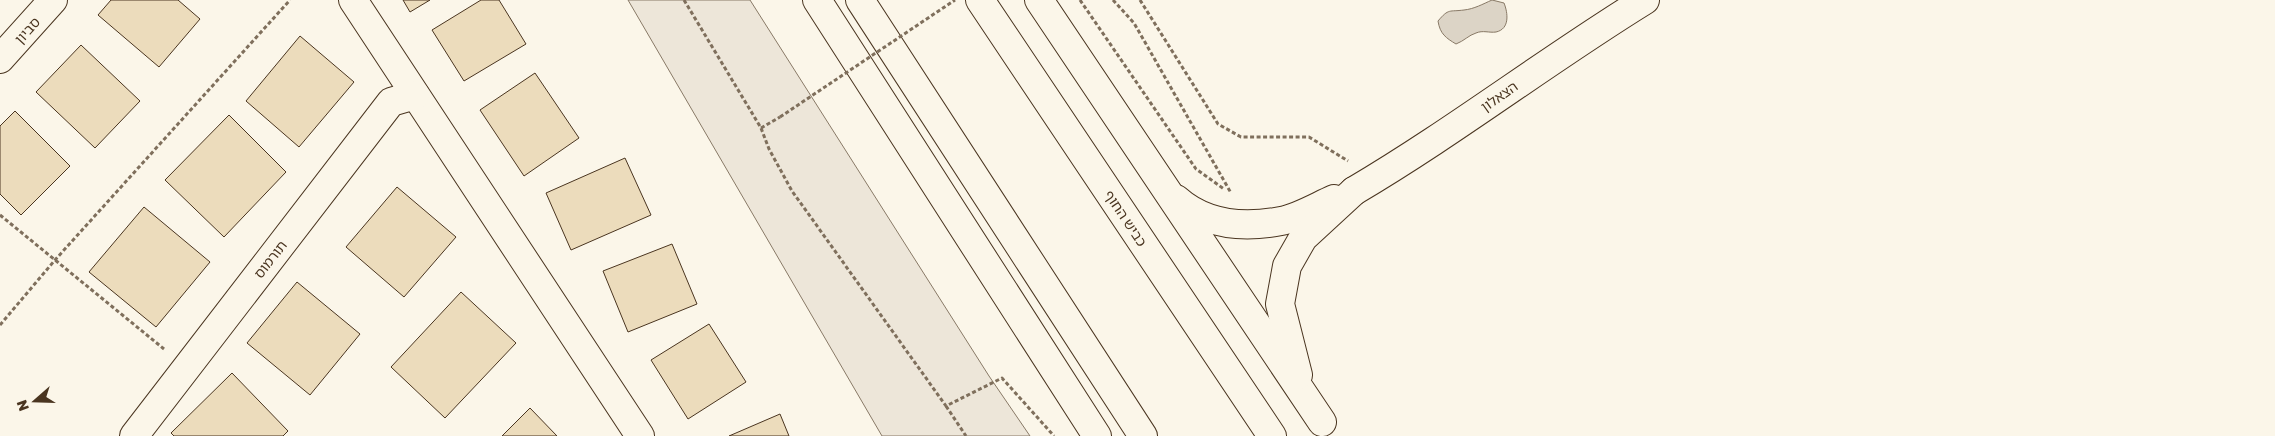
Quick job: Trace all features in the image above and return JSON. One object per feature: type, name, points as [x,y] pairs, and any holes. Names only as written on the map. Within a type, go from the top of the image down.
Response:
[{"type":"main road","name":"סביון","points":[[0,60],[53,0]]},
{"type":"main road","points":[[353,0],[640,436]]},
{"type":"main road","points":[[817,0],[1097,436]]},
{"type":"main road","points":[[860,0],[1143,436]]},
{"type":"main road","name":"כביש החוף","points":[[980,0],[1272,436]]},
{"type":"main road","points":[[1039,0],[1326,429]]},
{"type":"main road","name":"הצאלון","points":[[1365,184],[1404,162],[1580,40],[1645,0]]},
{"type":"main road","name":"תורמוס","points":[[134,436],[391,102],[415,95]]},
{"type":"main road","points":[[1164,189],[1196,214],[1228,224],[1282,221],[1365,184]]},
{"type":"main road","points":[[1326,429],[1296,370],[1280,304],[1287,266],[1303,238],[1365,184]]},
{"type":"path","points":[[0,325],[55,260],[290,0]]},
{"type":"path","points":[[684,0],[761,128],[769,150],[792,191],[966,436]]},
{"type":"path","points":[[761,128],[955,0]]},
{"type":"path","points":[[1080,0],[1196,169],[1233,196],[1134,23],[1113,0]]},
{"type":"path","points":[[1140,0],[1218,124],[1242,137],[1309,137],[1365,184]]},
{"type":"path","points":[[0,215],[187,367]]},
{"type":"path","points":[[946,406],[1002,378],[1054,436]]},
{"type":"shaded area","points":[[628,0],[750,0],[989,376],[1030,436],[882,436]]},
{"type":"shaded area","points":[[1492,0],[1504,3],[1507,20],[1504,28],[1496,32],[1479,32],[1456,44],[1446,38],[1438,21],[1447,12],[1471,9]]},
{"type":"building","points":[[111,0],[178,0],[200,19],[159,67],[98,15]]},
{"type":"building","points":[[403,0],[430,0],[410,12]]},
{"type":"building","points":[[481,0],[499,0],[526,44],[464,81],[432,30]]},
{"type":"building","points":[[300,36],[354,82],[299,147],[246,101]]},
{"type":"building","points":[[81,45],[140,101],[95,148],[36,92]]},
{"type":"building","points":[[535,73],[579,138],[524,176],[480,110]]},
{"type":"building","points":[[15,111],[70,166],[21,215],[0,194],[0,126]]},
{"type":"building","points":[[229,115],[286,172],[224,237],[165,180]]},
{"type":"building","points":[[625,158],[651,215],[571,250],[546,193]]},
{"type":"building","points":[[397,187],[456,237],[404,297],[346,247]]},
{"type":"building","points":[[144,207],[210,262],[156,327],[89,272]]},
{"type":"building","points":[[672,244],[697,304],[628,332],[603,271]]},
{"type":"building","points":[[297,282],[360,334],[310,395],[247,343]]},
{"type":"building","points":[[461,292],[516,343],[445,418],[391,367]]},
{"type":"building","points":[[709,324],[746,382],[688,419],[651,360]]},
{"type":"building","points":[[232,373],[288,431],[283,436],[174,436],[171,433]]},
{"type":"building","points":[[530,408],[557,436],[502,436]]},
{"type":"building","points":[[780,414],[789,436],[729,436]]}]
